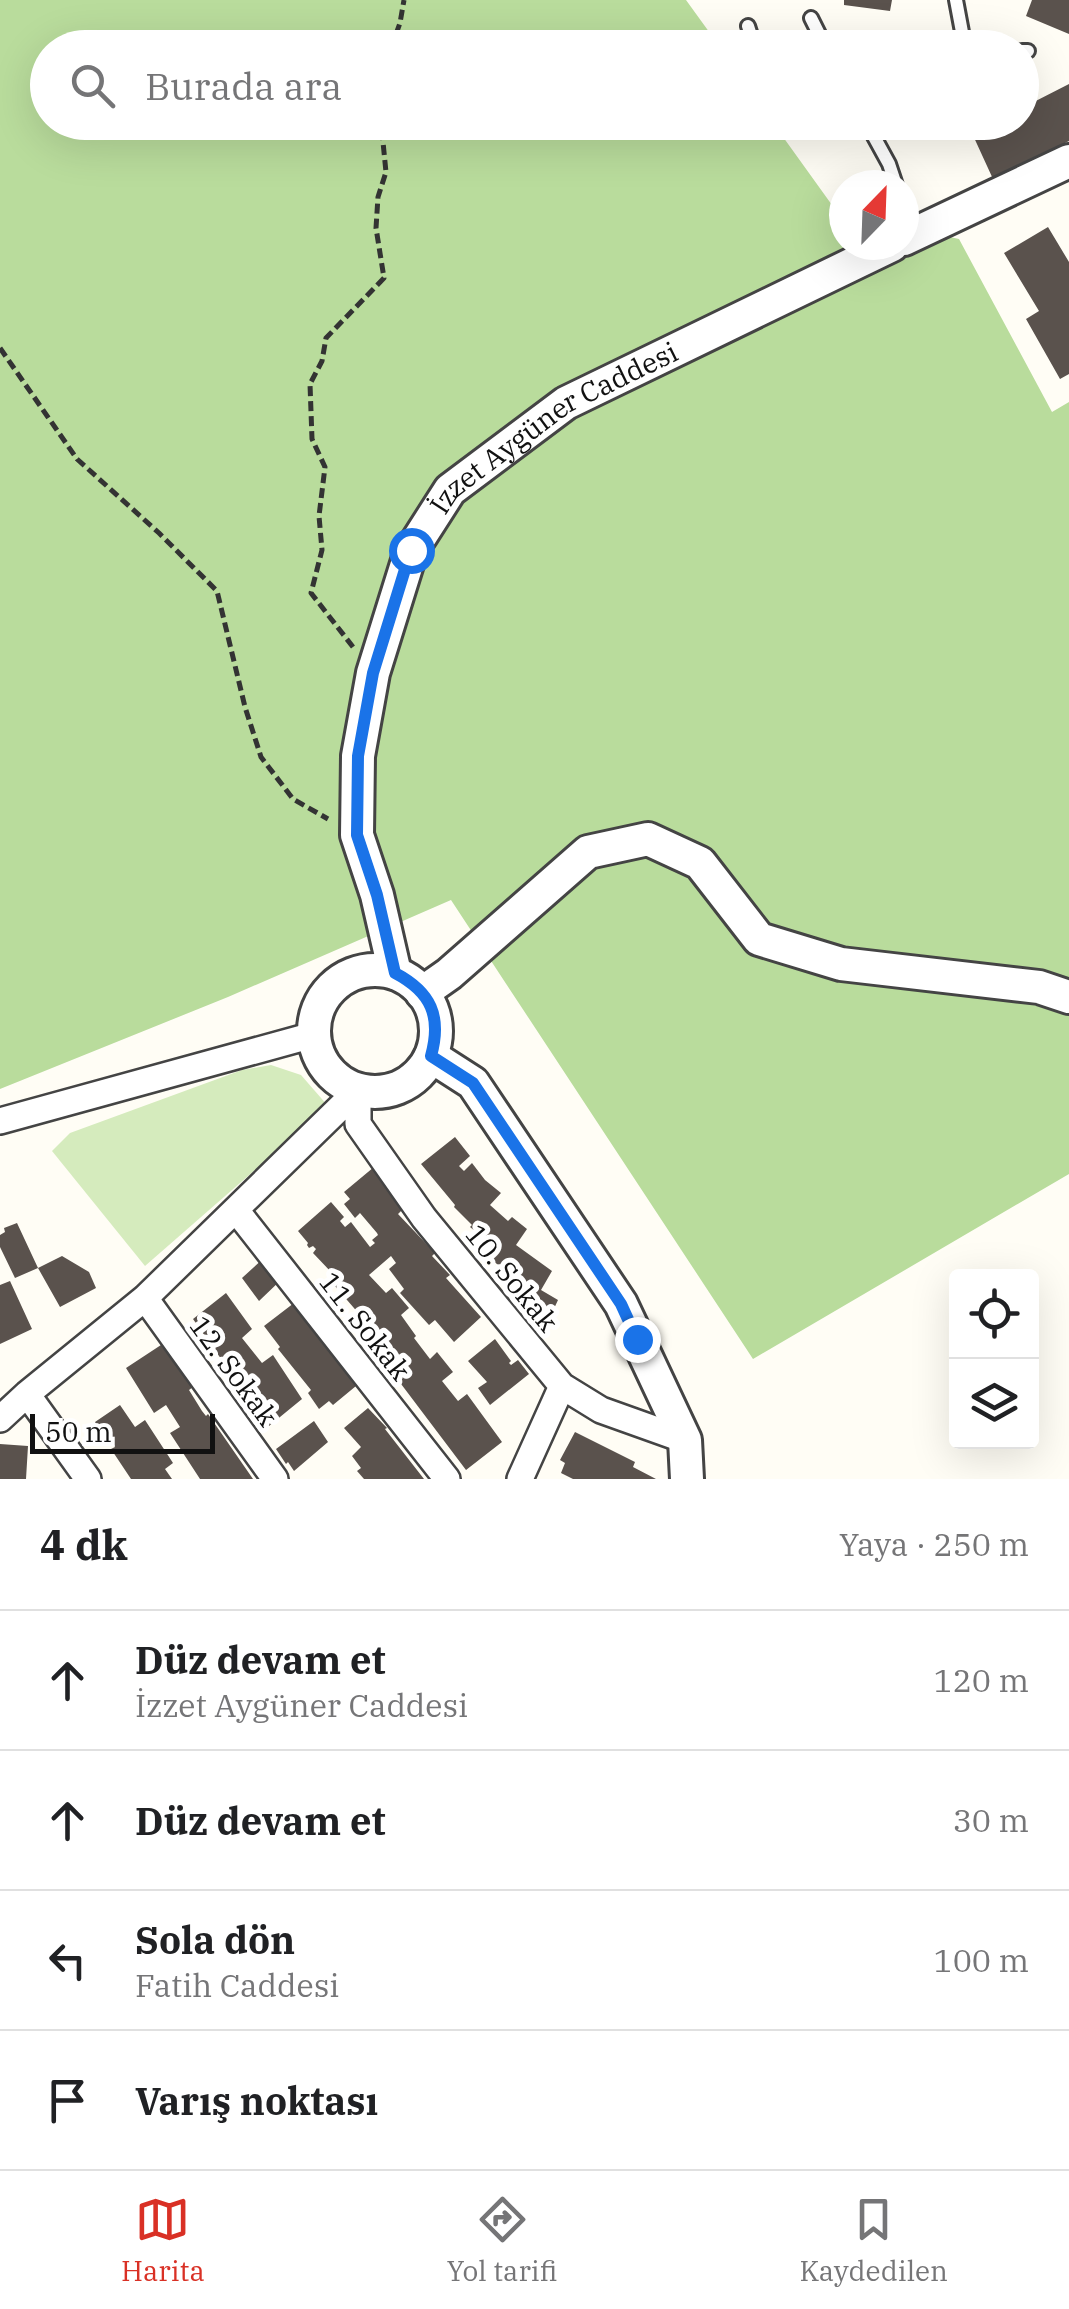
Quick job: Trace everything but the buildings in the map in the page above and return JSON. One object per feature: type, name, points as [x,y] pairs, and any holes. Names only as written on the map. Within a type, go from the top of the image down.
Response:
[{"type":"street","name":"İzzet Aygüner Caddesi","points":[[919,225],[1067,168]]},
{"type":"street","name":"İzzet Aygüner Caddesi","points":[[395,973],[377,895],[357,835],[358,756],[373,673],[411,550],[450,490],[566,403],[846,260]]},
{"type":"street","points":[[422,992],[449,974],[588,852],[648,839],[700,864],[759,939],[841,964],[1039,986],[1069,997]]},
{"type":"street","points":[[375,970],[395,973],[422,992],[436,1023],[436,1040],[422,1070],[409,1082],[393,1090],[358,1090],[328,1070],[318,1054],[315,1016],[337,982],[355,973],[375,970]]},
{"type":"street","points":[[0,1120],[314,1035]]},
{"type":"street","points":[[431,1056],[473,1083],[621,1304],[684,1440],[687,1479]]},
{"type":"street","points":[[0,1419],[145,1298],[358,1090]]},
{"type":"street","name":"10. Sokak","points":[[358,1090],[358,1124],[424,1218],[562,1386],[601,1410],[684,1440]]},
{"type":"street","name":"11. Sokak","points":[[236,1210],[447,1479]]},
{"type":"street","name":"12. Sokak","points":[[145,1298],[274,1479]]},
{"type":"street","points":[[520,1479],[562,1386]]},
{"type":"street","points":[[28,1394],[88,1479]]},
{"type":"lane","points":[[956,0],[962,30]]},
{"type":"lane","points":[[811,18],[817,30]]},
{"type":"lane","points":[[748,26],[749,30]]},
{"type":"lane","points":[[876,140],[891,170]]},
{"type":"path","points":[[397,30],[404,0]]},
{"type":"path","points":[[373,673],[311,593],[322,550],[320,516],[325,467],[312,439],[310,384],[322,361],[326,338],[384,278],[376,228],[378,197],[386,172],[383,140]]},
{"type":"path","points":[[0,348],[77,459],[217,591],[261,756],[293,799],[357,835]]},
{"type":"green space","points":[[0,0],[686,0],[708,30],[30,30],[30,140],[785,140],[829,201],[829,260],[919,260],[919,230],[959,239],[1052,412],[1069,402],[1069,1174],[753,1359],[451,900],[228,997],[0,1089]]},
{"type":"green space","points":[[271,1065],[301,1075],[328,1106],[145,1266],[52,1151],[70,1133],[242,1070]]},
{"type":"route","points":[[411,550],[373,673],[358,756],[357,835],[377,895],[395,973],[410,981],[431,1006],[436,1023],[431,1056],[473,1083],[621,1304],[637,1339]]}]
